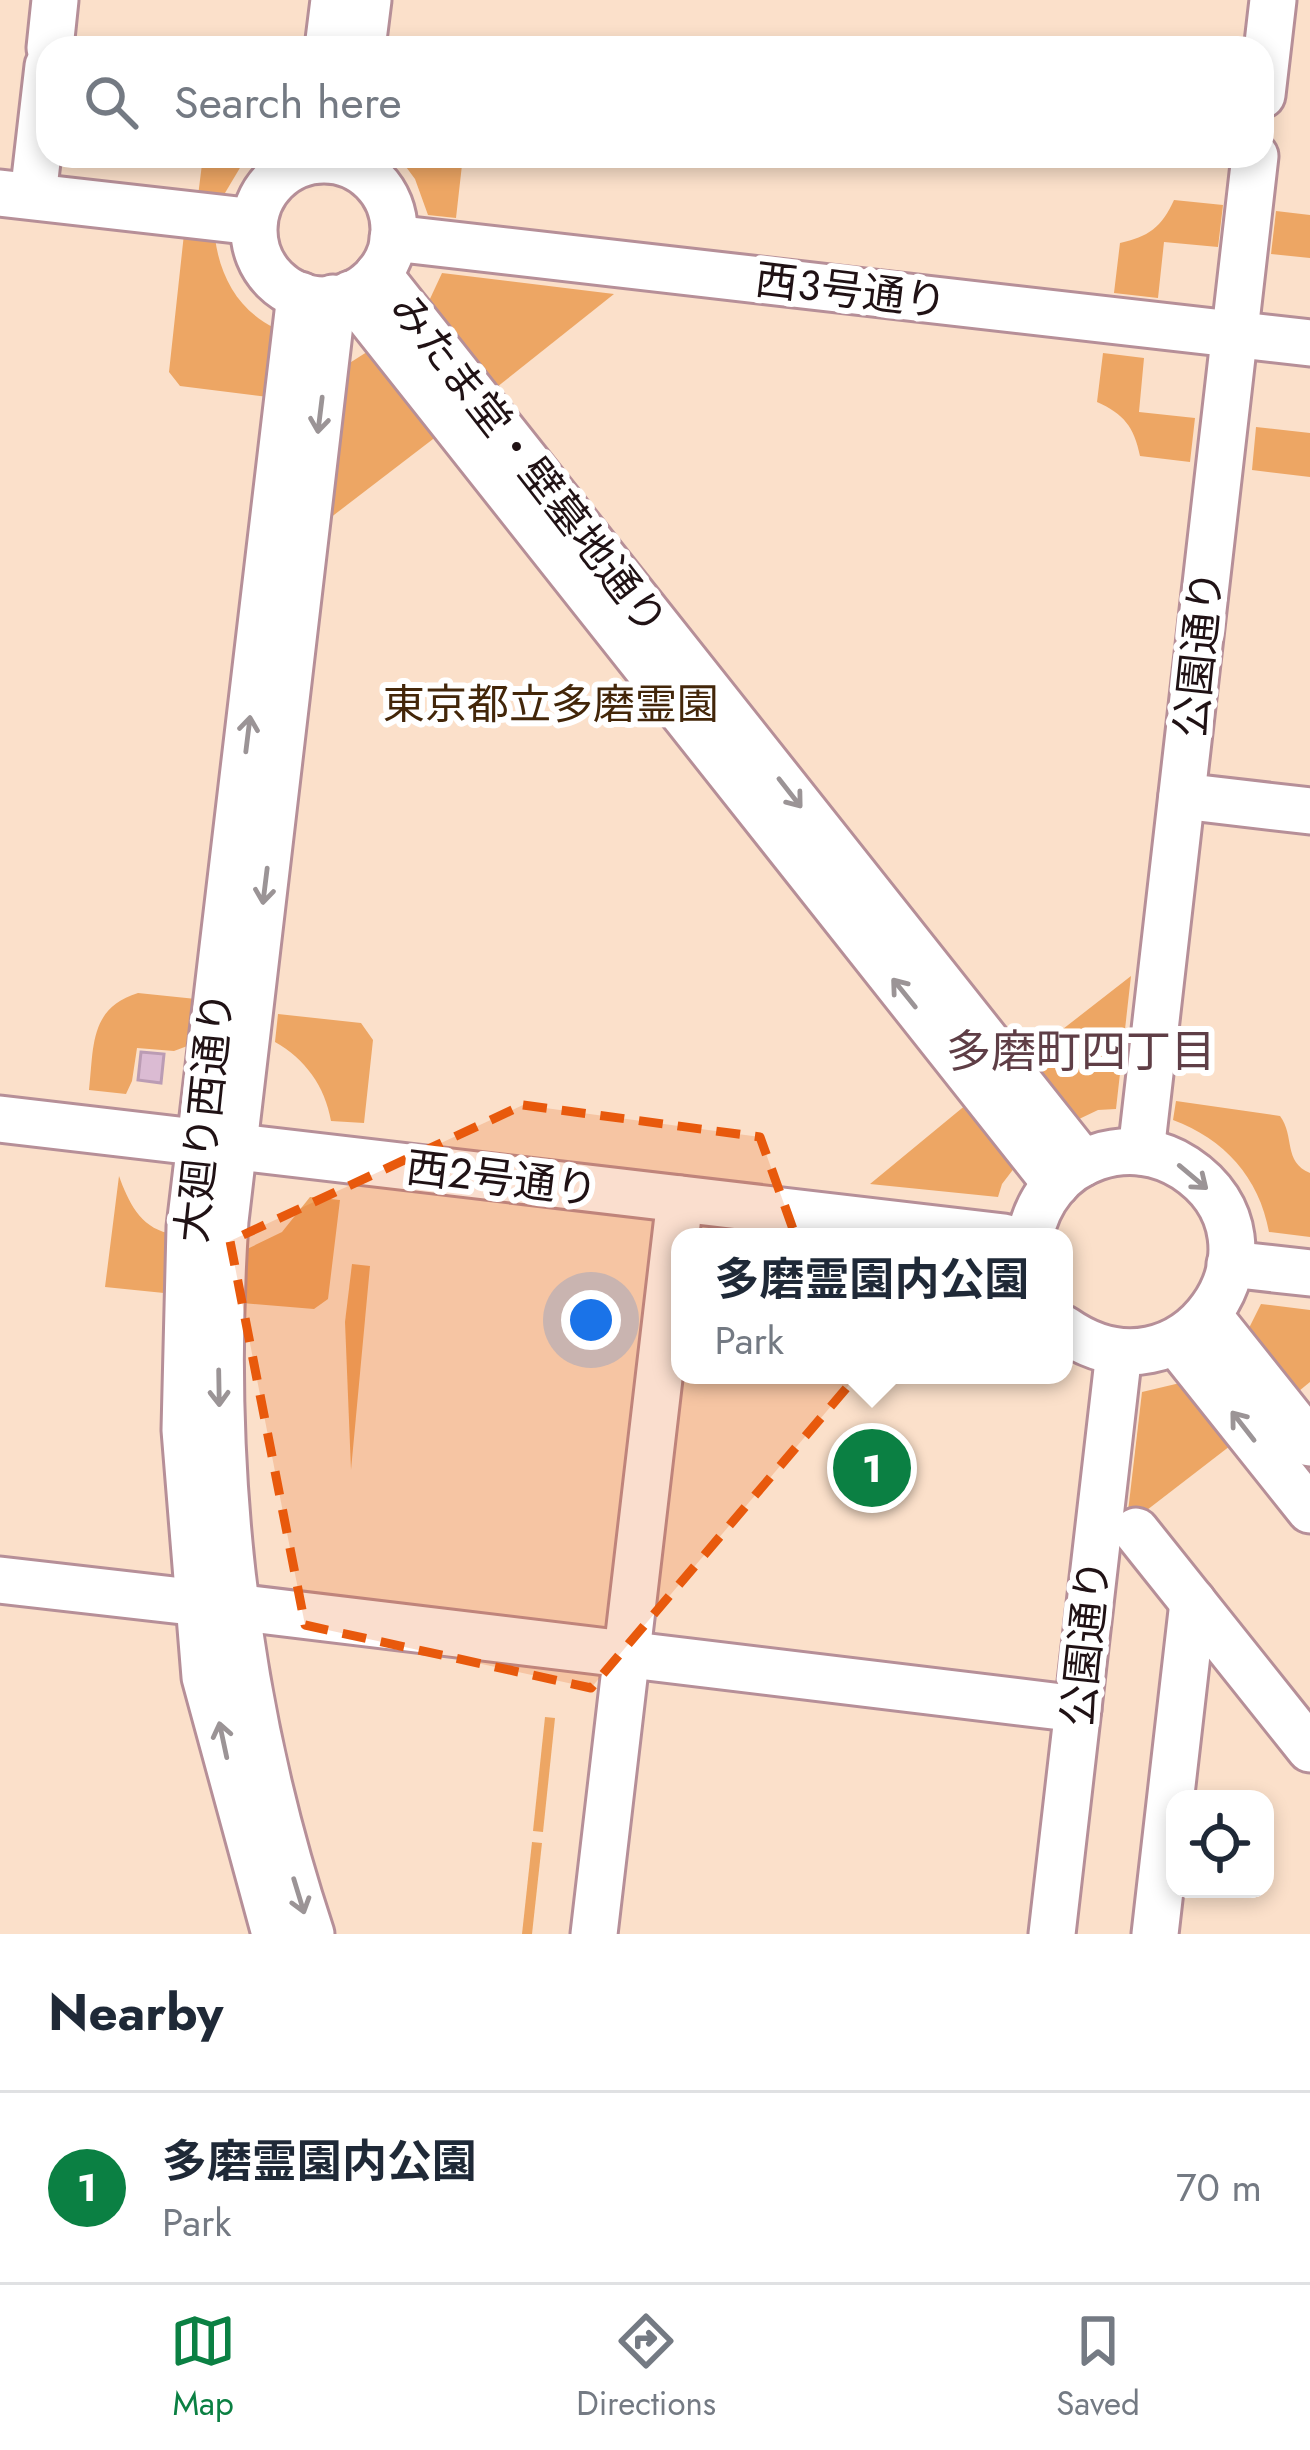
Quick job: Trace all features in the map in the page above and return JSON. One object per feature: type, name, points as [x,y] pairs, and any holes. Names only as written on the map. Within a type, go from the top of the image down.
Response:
[{"type":"lane","points":[[52,36],[56,0]]},
{"type":"lane","points":[[330,36],[334,0]]},
{"type":"lane","points":[[364,36],[368,0]]},
{"type":"lane","points":[[1269,36],[1273,0]]},
{"type":"lane","points":[[36,116],[17,194],[254,222]]},
{"type":"lane","points":[[303,168],[280,175],[262,196],[254,222],[261,262],[278,283],[351,280],[386,198],[369,176],[352,168]]},
{"type":"lane","name":"公園通り","points":[[1141,1152],[1254,168]]},
{"type":"lane","name":"西３号通り","points":[[351,280],[1234,334],[1310,343]]},
{"type":"lane","name":"みたま堂・壁墓地通り","points":[[351,280],[553,522],[1070,1173]]},
{"type":"lane","name":"大廻り西通り","points":[[275,1934],[217,1605],[208,1518],[220,1436],[202,1307],[284,572],[351,280]]},
{"type":"lane","points":[[1182,796],[1310,811]]},
{"type":"lane","name":"西２号通り","points":[[0,1119],[927,1228]]},
{"type":"lane","points":[[1033,1228],[1038,1210],[1070,1173],[1121,1152],[1141,1152],[1175,1162],[1203,1183],[1223,1213],[1231,1246],[1226,1283],[1192,1329],[1138,1353],[1099,1348],[1073,1334]]},
{"type":"lane","points":[[677,1228],[680,1199]]},
{"type":"lane","points":[[1230,1264],[1310,1274]]},
{"type":"lane","points":[[594,1934],[671,1275]]},
{"type":"lane","points":[[1192,1329],[1310,1443]]},
{"type":"lane","points":[[1192,1329],[1310,1510]]},
{"type":"lane","name":"公園通り","points":[[1052,1934],[1119,1352]]},
{"type":"lane","points":[[1136,1531],[1310,1749]]},
{"type":"lane","points":[[0,1580],[1078,1709]]},
{"type":"lane","points":[[1155,1934],[1193,1602]]},
{"type":"lane","name":"大廻り西通り","points":[[252,1792],[311,1934]]},
{"type":"highlighted area","points":[[523,1105],[760,1137],[849,1385],[591,1688],[305,1625],[230,1241]]},
{"type":"green space","name":"東京都立多磨霊園","points":[[0,0],[1310,0],[1310,1934],[0,1934]]},
{"type":"shaded area","points":[[202,168],[240,168],[222,198],[198,196]]},
{"type":"shaded area","points":[[407,168],[462,168],[456,218],[428,215]]},
{"type":"shaded area","points":[[1174,200],[1223,205],[1218,247],[1164,242],[1158,298],[1114,293],[1120,243],[1153,229]]},
{"type":"shaded area","points":[[1276,211],[1310,215],[1310,258],[1271,254]]},
{"type":"shaded area","points":[[184,234],[215,238],[233,291],[251,312],[275,328],[268,397],[180,386],[169,372]]},
{"type":"shaded area","points":[[442,273],[614,294],[497,387],[429,301]]},
{"type":"shaded area","points":[[370,350],[437,436],[330,518],[348,364]]},
{"type":"shaded area","points":[[1103,353],[1144,358],[1139,412],[1195,418],[1190,462],[1140,456],[1126,423],[1097,402]]},
{"type":"shaded area","points":[[1256,427],[1310,433],[1310,477],[1252,470]]},
{"type":"shaded area","points":[[1131,976],[1116,1109],[1098,1110],[1077,1120],[1027,1057]]},
{"type":"shaded area","points":[[138,993],[196,999],[190,1045],[174,1051],[137,1048],[126,1094],[89,1090],[102,1019],[110,1008]]},
{"type":"shaded area","points":[[278,1014],[361,1023],[373,1040],[364,1123],[331,1121],[312,1075],[275,1042]]},
{"type":"shaded area","points":[[1176,1101],[1280,1116],[1296,1162],[1310,1173],[1310,1237],[1269,1232],[1248,1177],[1223,1149],[1173,1120]]},
{"type":"shaded area","points":[[967,1104],[1015,1167],[998,1197],[870,1184]]},
{"type":"shaded area","points":[[119,1176],[143,1219],[168,1233],[164,1293],[105,1287]]},
{"type":"shaded area","points":[[310,1197],[340,1200],[328,1299],[314,1309],[242,1303],[245,1250],[282,1232]]},
{"type":"shaded area","points":[[352,1264],[370,1266],[351,1470],[345,1322]]},
{"type":"shaded area","points":[[1261,1304],[1310,1310],[1310,1382],[1299,1391],[1249,1328]]},
{"type":"shaded area","points":[[1180,1383],[1230,1446],[1134,1520],[1127,1520],[1142,1392]]},
{"type":"shaded area","points":[[545,1717],[555,1718],[543,1832],[533,1831]]},
{"type":"shaded area","points":[[532,1842],[542,1843],[532,1934],[522,1934]]},
{"type":"building","points":[[141,1052],[164,1054],[161,1083],[138,1080]]},
{"type":"place","name":"多磨霊園内公園","points":[[872,1468]]},
{"type":"district","name":"多磨町四丁目","points":[[1081,1051]]}]
